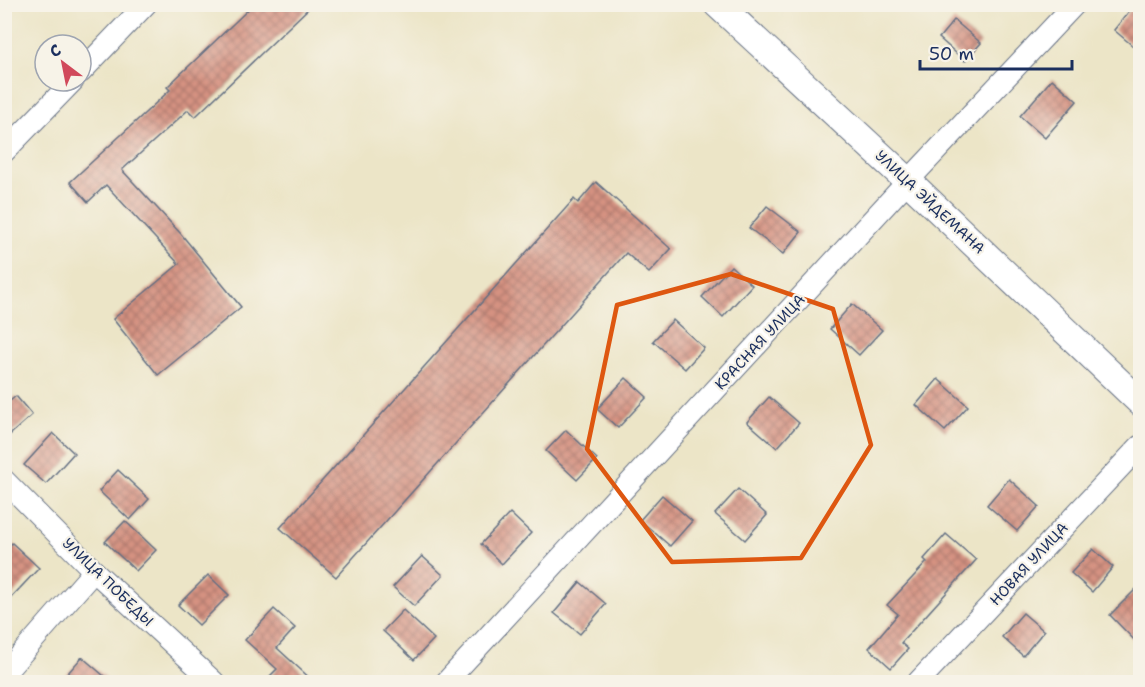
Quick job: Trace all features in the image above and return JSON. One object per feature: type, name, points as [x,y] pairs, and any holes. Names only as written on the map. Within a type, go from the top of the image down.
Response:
[{"type":"main road","name":"УЛИЦА ЭЙДЕМАНА","points":[[717,4],[908,181],[1140,402]]},
{"type":"street","points":[[93,59],[146,4]]},
{"type":"street","name":"КРАСНАЯ УЛИЦА","points":[[446,682],[908,181],[1076,4]]},
{"type":"street","points":[[4,152],[61,93]]},
{"type":"street","name":"НОВАЯ УЛИЦА","points":[[918,682],[1140,446]]},
{"type":"street","name":"УЛИЦА ПОБЕДЫ","points":[[4,480],[94,571],[214,682]]},
{"type":"street","points":[[4,674],[94,571]]},
{"type":"highlighted area","points":[[731,274],[833,309],[871,445],[801,558],[672,562],[587,449],[617,305]]},
{"type":"building","points":[[254,4],[313,4],[195,117],[188,110],[122,170],[181,234],[241,307],[158,375],[113,319],[179,264],[106,185],[88,202],[70,182],[170,90],[167,87]]},
{"type":"building","points":[[1135,4],[1140,4],[1140,52],[1114,30]]},
{"type":"building","points":[[954,20],[981,43],[965,61],[939,38]]},
{"type":"building","points":[[1052,79],[1077,101],[1045,138],[1020,116]]},
{"type":"building","points":[[596,182],[671,249],[649,273],[626,253],[336,577],[280,528],[574,199],[578,203]]},
{"type":"building","points":[[767,206],[801,232],[783,254],[749,228]]},
{"type":"building","points":[[731,266],[752,285],[723,317],[702,297]]},
{"type":"building","points":[[852,304],[882,330],[859,355],[830,329]]},
{"type":"building","points":[[673,320],[704,348],[685,369],[653,341]]},
{"type":"building","points":[[626,378],[647,397],[618,428],[597,409]]},
{"type":"building","points":[[938,379],[968,406],[945,431],[916,405]]},
{"type":"building","points":[[16,396],[32,415],[4,440],[4,406]]},
{"type":"building","points":[[769,397],[799,423],[777,448],[747,422]]},
{"type":"building","points":[[566,430],[597,459],[577,480],[546,451]]},
{"type":"building","points":[[53,433],[74,453],[46,484],[24,465]]},
{"type":"building","points":[[118,470],[149,499],[130,520],[99,491]]},
{"type":"building","points":[[1009,479],[1039,506],[1017,531],[987,505]]},
{"type":"building","points":[[738,489],[767,515],[745,540],[715,514]]},
{"type":"building","points":[[662,495],[692,521],[670,546],[640,520]]},
{"type":"building","points":[[510,513],[531,533],[502,564],[481,544]]},
{"type":"building","points":[[125,521],[156,550],[136,571],[105,542]]},
{"type":"building","points":[[946,534],[976,560],[901,643],[908,649],[891,668],[869,648],[898,614],[887,605],[927,562],[924,559]]},
{"type":"building","points":[[12,543],[39,568],[4,605],[4,551]]},
{"type":"building","points":[[1093,549],[1113,567],[1092,592],[1071,573]]},
{"type":"building","points":[[422,556],[443,575],[414,606],[393,587]]},
{"type":"building","points":[[208,575],[229,595],[199,625],[178,605]]},
{"type":"building","points":[[580,582],[606,604],[580,634],[554,613]]},
{"type":"building","points":[[1140,585],[1140,646],[1110,615]]},
{"type":"building","points":[[274,609],[295,628],[277,648],[314,682],[264,682],[277,669],[245,640]]},
{"type":"building","points":[[403,610],[434,639],[414,660],[383,631]]},
{"type":"building","points":[[1023,613],[1044,631],[1023,656],[1002,637]]},
{"type":"building","points":[[82,657],[111,682],[60,682]]}]
